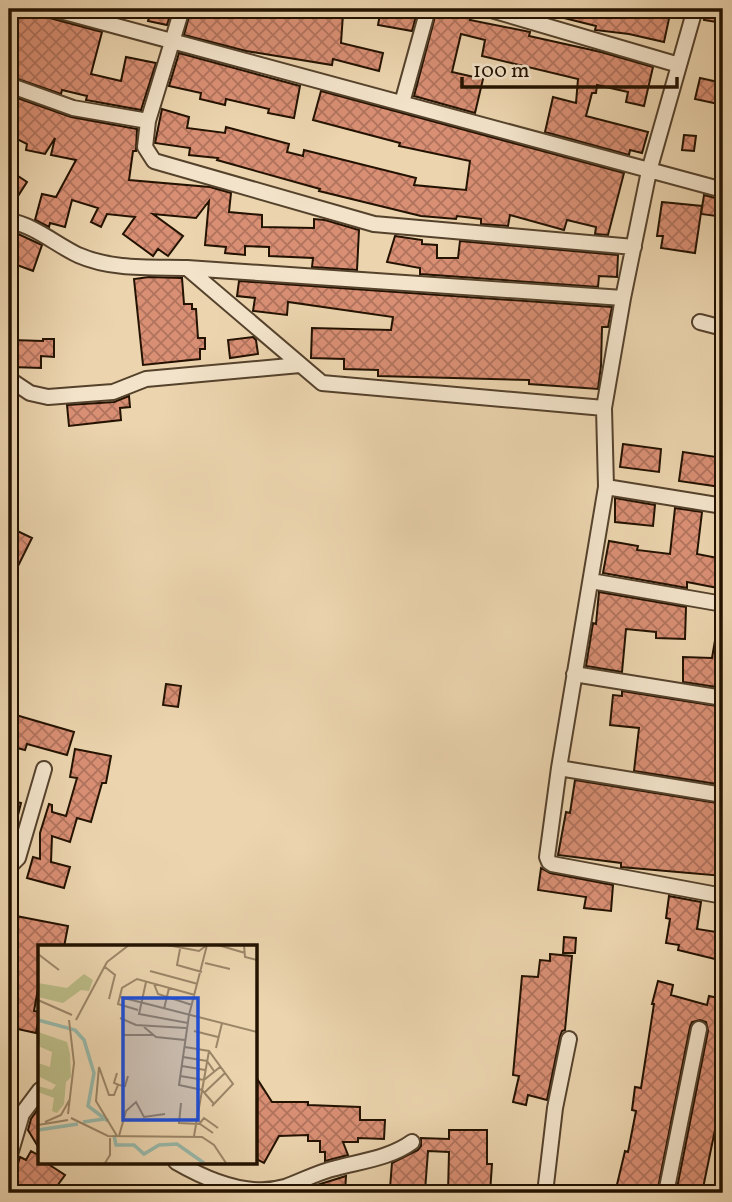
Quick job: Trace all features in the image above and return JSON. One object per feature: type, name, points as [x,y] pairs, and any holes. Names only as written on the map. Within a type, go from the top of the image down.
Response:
[{"type":"street","points":[[53,9],[69,10],[173,41],[723,190]]},
{"type":"street","points":[[182,9],[148,121],[146,151],[150,158],[158,163],[374,224],[634,247]]},
{"type":"street","points":[[402,103],[428,9]]},
{"type":"street","points":[[488,9],[679,65]]},
{"type":"street","points":[[695,9],[649,171],[623,298],[604,408],[607,487],[574,674],[547,857],[549,862],[723,896]]},
{"type":"street","points":[[9,85],[73,108],[148,121]]},
{"type":"street","points":[[9,221],[23,224],[78,255],[121,266],[187,268],[623,298]]},
{"type":"street","points":[[187,268],[322,383],[604,408]]},
{"type":"street","points":[[700,322],[723,328]]},
{"type":"street","points":[[9,379],[30,393],[48,397],[113,392],[146,379],[300,365]]},
{"type":"street","points":[[607,487],[723,506]]},
{"type":"street","points":[[592,581],[723,604]]},
{"type":"street","points":[[574,674],[723,698]]},
{"type":"street","points":[[559,768],[723,795]]},
{"type":"street","points":[[9,867],[18,858],[44,769]]},
{"type":"street","points":[[666,1193],[699,1029]]},
{"type":"street","points":[[545,1193],[555,1108],[569,1039]]},
{"type":"street","points":[[9,1158],[22,1114],[38,1093]]},
{"type":"street","points":[[179,1164],[202,1177],[261,1191],[281,1188],[331,1169],[391,1154],[412,1142]]},
{"type":"building","points":[[10,9],[45,14],[50,18],[102,32],[91,74],[121,81],[126,57],[156,63],[141,110],[86,100],[87,96],[62,90],[61,94],[9,76]]},
{"type":"building","points":[[152,9],[172,9],[167,25],[148,21]]},
{"type":"building","points":[[191,9],[338,9],[338,13],[343,14],[341,43],[383,53],[379,71],[333,59],[332,65],[246,51],[184,35]]},
{"type":"building","points":[[381,9],[418,9],[412,31],[378,25]]},
{"type":"building","points":[[437,9],[471,16],[470,20],[530,32],[529,36],[653,67],[644,106],[626,102],[628,92],[597,85],[586,116],[648,132],[642,153],[630,150],[629,155],[545,132],[553,97],[576,103],[578,79],[482,56],[485,40],[461,34],[452,72],[483,79],[475,113],[414,96]]},
{"type":"building","points":[[544,9],[647,9],[670,14],[664,42],[595,30],[596,26],[544,13]]},
{"type":"building","points":[[706,9],[723,9],[723,23],[704,20]]},
{"type":"building","points":[[179,53],[300,86],[294,118],[268,113],[269,109],[226,99],[225,105],[200,99],[201,93],[169,86]]},
{"type":"building","points":[[700,78],[723,83],[723,105],[695,99]]},
{"type":"building","points":[[321,91],[624,173],[608,235],[595,234],[596,227],[567,220],[564,230],[510,215],[508,226],[481,224],[481,219],[457,216],[456,219],[421,216],[319,191],[320,189],[217,160],[218,158],[189,155],[190,148],[155,143],[162,109],[189,117],[187,128],[225,133],[226,127],[289,144],[287,152],[303,156],[304,150],[416,178],[414,185],[466,190],[470,161],[399,146],[400,143],[313,120]]},
{"type":"building","points":[[9,95],[71,117],[137,129],[136,151],[133,151],[129,180],[210,187],[231,193],[229,212],[262,215],[262,227],[314,228],[314,219],[359,230],[357,270],[312,267],[313,258],[269,256],[269,247],[245,246],[245,255],[225,253],[226,247],[205,245],[209,201],[196,218],[153,214],[183,236],[168,256],[158,249],[153,256],[123,234],[135,217],[107,214],[101,227],[91,222],[98,208],[72,200],[65,227],[50,223],[49,227],[35,220],[42,194],[56,197],[76,160],[51,155],[55,138],[45,154],[26,150],[27,144],[9,135]]},
{"type":"building","points":[[684,135],[696,136],[694,151],[682,150]]},
{"type":"building","points":[[9,170],[27,182],[9,210]]},
{"type":"building","points":[[704,195],[719,199],[716,216],[701,214]]},
{"type":"building","points":[[662,202],[702,206],[695,253],[661,248],[663,236],[657,236]]},
{"type":"building","points":[[16,233],[42,245],[33,271],[9,262],[9,253]]},
{"type":"building","points":[[395,236],[422,240],[422,244],[437,245],[437,258],[458,258],[460,241],[618,255],[617,277],[599,276],[598,287],[420,274],[420,268],[387,262]]},
{"type":"building","points":[[182,278],[184,304],[192,304],[192,309],[196,309],[198,338],[205,338],[205,349],[200,349],[200,359],[143,365],[134,279]]},
{"type":"building","points":[[239,281],[612,307],[608,327],[602,327],[598,389],[529,384],[529,380],[378,376],[378,370],[344,369],[344,359],[311,358],[312,328],[391,330],[393,317],[288,302],[287,315],[253,311],[255,298],[237,296]]},
{"type":"building","points":[[253,337],[258,354],[230,358],[228,340]]},
{"type":"building","points":[[54,339],[54,357],[41,356],[41,368],[12,367],[13,340]]},
{"type":"building","points":[[129,396],[130,407],[120,408],[121,420],[69,426],[67,405],[114,402]]},
{"type":"building","points":[[623,444],[661,449],[659,472],[620,467]]},
{"type":"building","points":[[683,452],[723,458],[721,487],[679,481]]},
{"type":"building","points":[[615,498],[655,505],[653,526],[615,522]]},
{"type":"building","points":[[675,508],[702,512],[697,554],[723,559],[723,589],[687,582],[687,588],[603,573],[609,541],[638,546],[637,550],[670,554]]},
{"type":"building","points":[[9,527],[32,538],[9,584]]},
{"type":"building","points":[[599,592],[686,607],[685,639],[656,638],[656,632],[626,629],[622,672],[586,666],[593,623],[596,624]]},
{"type":"building","points":[[717,629],[723,629],[723,688],[683,682],[683,657],[712,658]]},
{"type":"building","points":[[166,684],[181,686],[178,707],[163,705]]},
{"type":"building","points":[[622,691],[723,707],[723,785],[634,771],[639,728],[610,725],[613,695],[622,696]]},
{"type":"building","points":[[9,713],[74,732],[67,755],[27,744],[25,750],[9,746]]},
{"type":"building","points":[[75,749],[111,756],[106,783],[102,783],[91,822],[77,818],[70,842],[52,836],[51,862],[70,867],[64,888],[27,878],[33,857],[40,859],[40,833],[49,804],[52,805],[52,812],[66,816],[77,778],[70,777]]},
{"type":"building","points":[[575,780],[723,804],[723,876],[621,867],[621,863],[558,855],[566,812],[570,813]]},
{"type":"building","points":[[9,800],[21,803],[13,835],[9,835]]},
{"type":"building","points":[[541,868],[550,873],[613,885],[611,911],[584,908],[586,897],[538,890]]},
{"type":"building","points":[[669,896],[701,902],[697,929],[723,933],[723,961],[678,950],[679,945],[666,943],[670,919],[666,918]]},
{"type":"building","points":[[11,915],[68,926],[64,945],[38,945],[38,989],[34,1011],[38,1012],[36,1033],[13,1028],[18,999],[9,997]]},
{"type":"building","points":[[564,937],[576,938],[575,953],[563,953]]},
{"type":"building","points":[[550,954],[572,956],[565,1030],[560,1037],[547,1100],[528,1095],[526,1105],[513,1102],[519,1076],[513,1075],[522,976],[538,977],[540,960],[550,961]]},
{"type":"building","points":[[658,981],[673,985],[671,995],[707,1005],[709,996],[723,999],[723,1091],[702,1193],[676,1193],[708,1031],[706,1022],[700,1020],[692,1022],[690,1027],[657,1193],[615,1193],[625,1151],[628,1152],[636,1111],[632,1110],[635,1087],[641,1088],[652,1004]]},
{"type":"building","points":[[257,1079],[272,1102],[360,1107],[360,1120],[385,1120],[384,1139],[358,1138],[358,1142],[343,1142],[348,1155],[325,1161],[325,1152],[320,1152],[320,1141],[308,1141],[308,1135],[279,1136],[264,1163],[257,1160]]},
{"type":"building","points":[[38,1109],[38,1147],[28,1130]]},
{"type":"building","points":[[449,1130],[487,1130],[487,1164],[492,1164],[490,1193],[448,1193],[449,1152],[428,1151],[425,1191],[390,1188],[392,1163],[418,1150],[421,1138],[449,1139]]},
{"type":"building","points":[[31,1151],[38,1155],[38,1164],[48,1164],[65,1175],[52,1193],[9,1193],[20,1157],[26,1160]]},
{"type":"building","points":[[346,1176],[345,1193],[303,1193],[303,1190]]}]
